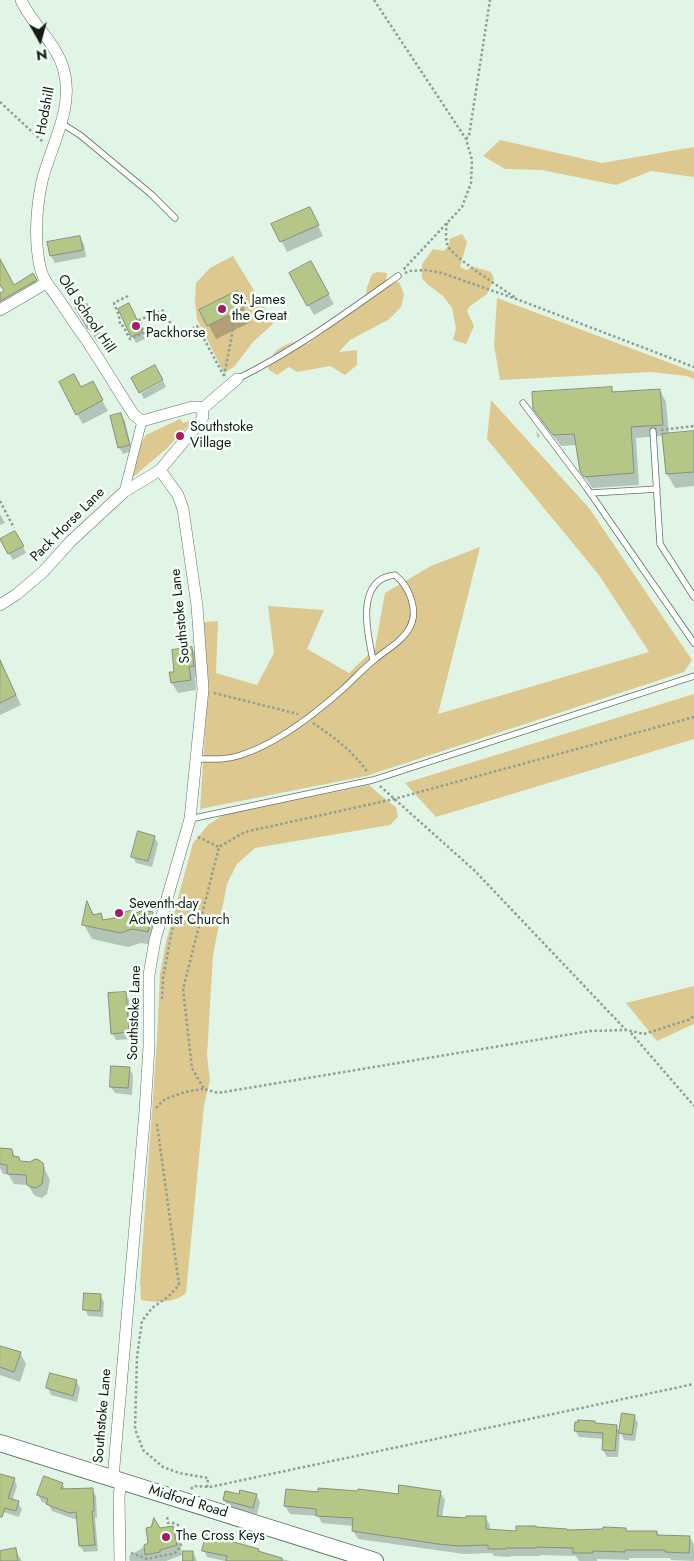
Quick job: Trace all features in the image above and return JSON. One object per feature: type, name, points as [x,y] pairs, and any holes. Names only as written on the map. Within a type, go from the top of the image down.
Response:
[{"type":"main road","name":"Midford Road","points":[[0,1443],[375,1561]]},
{"type":"street","name":"Hodshill","points":[[21,0],[26,11],[58,54],[64,70],[66,93],[61,123],[52,150]]},
{"type":"street","name":"Old School Hill","points":[[52,150],[42,180],[36,217],[40,268],[46,283],[134,415],[142,421]]},
{"type":"street","points":[[0,310],[46,283]]},
{"type":"street","points":[[124,492],[142,421],[192,407],[202,409],[230,381]]},
{"type":"street","name":"Pack Horse Lane","points":[[0,605],[17,594],[43,572],[71,540],[124,492],[160,470],[200,422],[203,417],[202,409]]},
{"type":"street","name":"Southstoke Lane","points":[[124,1556],[117,1480],[150,1110],[149,975],[156,940],[193,818],[196,759],[203,689],[197,606],[183,509],[178,495],[160,470]]},
{"type":"lane","points":[[61,123],[80,135],[152,195],[175,218]]},
{"type":"lane","points":[[230,381],[257,369],[312,336],[398,276]]},
{"type":"lane","points":[[523,403],[591,493],[694,643]]},
{"type":"lane","points":[[653,431],[660,544],[694,597]]},
{"type":"lane","points":[[591,493],[656,489]]},
{"type":"lane","points":[[196,759],[242,755],[270,742],[306,718],[342,690],[373,660],[405,634],[411,626],[413,616],[411,600],[408,591],[395,575],[381,579],[373,586],[370,593],[367,615],[373,660]]},
{"type":"lane","points":[[193,818],[373,780],[694,676]]},
{"type":"path","points":[[374,0],[466,139],[472,160],[471,183],[462,207],[398,276]]},
{"type":"path","points":[[466,139],[469,136],[490,0]]},
{"type":"path","points":[[0,102],[52,150]]},
{"type":"path","points":[[448,222],[446,236],[448,247],[457,257],[520,300]]},
{"type":"path","points":[[398,276],[426,270],[442,273],[520,300],[694,367]]},
{"type":"path","points":[[128,296],[114,303],[120,325],[123,326],[130,339],[144,333],[139,320],[164,310],[177,337],[197,326],[230,381]]},
{"type":"path","points":[[230,381],[233,314]]},
{"type":"path","points":[[653,431],[694,426]]},
{"type":"path","points":[[0,501],[14,528]]},
{"type":"path","points":[[213,693],[282,709],[306,718],[328,733],[363,764],[373,780],[475,871],[626,1030],[633,1034],[694,1106]]},
{"type":"path","points":[[204,1089],[192,1068],[183,989],[219,847],[245,832],[394,799],[694,717]]},
{"type":"path","points":[[193,818],[198,837],[219,847]]},
{"type":"path","points":[[161,1006],[163,978],[173,922]]},
{"type":"path","points":[[150,1110],[165,1099],[185,1092],[204,1089],[218,1093],[590,1032],[626,1030],[644,1034],[688,1020],[694,1016]]},
{"type":"path","points":[[155,1100],[150,1110],[179,1285],[169,1296],[152,1308],[142,1321],[137,1357],[134,1429],[142,1450],[151,1458],[179,1473],[208,1478],[206,1487]]},
{"type":"path","points":[[194,1486],[206,1487],[694,1384]]},
{"type":"path","points":[[124,1556],[147,1559],[175,1553],[181,1546],[178,1525],[168,1523],[167,1516]]},
{"type":"shaded area","points":[[500,140],[602,163],[694,147],[694,177],[651,171],[616,185],[542,170],[505,169],[483,156]]},
{"type":"shaded area","points":[[462,234],[467,242],[460,267],[466,270],[475,267],[491,272],[494,279],[487,294],[470,306],[467,311],[474,326],[466,344],[453,340],[456,328],[452,308],[443,296],[422,278],[422,264],[433,249],[444,251],[450,244],[449,239]]},
{"type":"shaded area","points":[[233,256],[274,323],[253,342],[234,367],[224,373],[197,319],[195,302],[196,283],[210,268]]},
{"type":"shaded area","points":[[377,272],[387,273],[386,281],[399,282],[404,294],[401,307],[388,320],[350,340],[339,352],[357,350],[357,365],[345,375],[330,366],[297,372],[289,367],[277,375],[268,369],[275,352],[283,346],[301,340],[307,344],[336,323],[347,310],[366,296],[372,274]]},
{"type":"shaded area","points":[[497,298],[694,372],[694,379],[687,376],[651,372],[500,380],[494,345]]},
{"type":"shaded area","points":[[491,400],[589,508],[692,660],[684,672],[366,776],[200,809],[208,685],[204,622],[218,621],[216,673],[257,685],[274,653],[268,606],[324,610],[307,649],[349,673],[375,648],[385,593],[431,566],[480,547],[438,714],[649,652],[599,575],[487,439]]},
{"type":"shaded area","points":[[180,419],[183,423],[194,419],[166,449],[132,478],[141,444],[146,435]]},
{"type":"shaded area","points":[[694,694],[694,739],[436,817],[405,783]]},
{"type":"shaded area","points":[[369,785],[396,807],[398,817],[390,825],[255,848],[237,864],[227,884],[213,955],[207,1056],[210,1080],[204,1105],[186,1293],[177,1299],[165,1301],[152,1302],[141,1300],[140,1281],[160,974],[166,942],[193,843],[208,825],[223,815]]},
{"type":"shaded area","points":[[694,986],[694,1024],[657,1041],[626,1003]]},
{"type":"building","points":[[310,207],[319,225],[280,242],[271,224]]},
{"type":"building","points":[[80,236],[83,250],[50,256],[47,242]]},
{"type":"building","points":[[0,259],[14,285],[33,273],[37,280],[0,301],[0,293],[4,291],[0,285]]},
{"type":"building","points":[[311,261],[329,294],[307,306],[289,273]]},
{"type":"building","name":"St. James the Great","points":[[237,291],[244,308],[207,326],[199,310]]},
{"type":"building","points":[[129,303],[143,332],[131,337],[118,309]]},
{"type":"building","points":[[87,304],[96,326],[88,329],[75,308]]},
{"type":"building","points":[[155,365],[163,380],[139,393],[131,378]]},
{"type":"building","points":[[74,374],[81,387],[93,381],[103,400],[76,415],[59,382]]},
{"type":"building","points":[[612,387],[612,392],[660,389],[663,425],[631,427],[634,473],[584,477],[580,471],[574,434],[553,435],[533,409],[532,392]]},
{"type":"building","points":[[121,413],[130,445],[118,448],[110,416]]},
{"type":"building","points":[[694,431],[694,472],[666,474],[662,434]]},
{"type":"building","points":[[15,531],[24,546],[8,554],[0,539]]},
{"type":"building","points":[[192,647],[194,666],[189,667],[191,680],[171,683],[169,672],[174,672],[172,650]]},
{"type":"building","points":[[0,660],[16,695],[0,703]]},
{"type":"building","points":[[138,831],[155,836],[148,861],[131,857]]},
{"type":"building","points":[[87,901],[93,915],[101,913],[103,920],[120,917],[120,913],[133,910],[134,914],[144,910],[153,912],[148,932],[133,929],[120,933],[82,925]]},
{"type":"building","points":[[126,992],[129,1032],[111,1034],[108,993]]},
{"type":"building","points":[[111,1066],[130,1067],[128,1088],[110,1087]]},
{"type":"building","points":[[0,1148],[12,1149],[13,1156],[19,1157],[20,1161],[30,1162],[35,1159],[43,1163],[42,1184],[36,1188],[31,1187],[27,1185],[26,1175],[7,1174],[7,1165],[0,1164]]},
{"type":"building","points":[[84,1293],[101,1294],[100,1311],[83,1310]]},
{"type":"building","points":[[0,1346],[21,1352],[14,1372],[0,1367]]},
{"type":"building","points":[[50,1373],[77,1380],[73,1396],[46,1388]]},
{"type":"building","points":[[622,1413],[635,1415],[632,1435],[619,1433]]},
{"type":"building","points":[[578,1420],[617,1425],[615,1451],[602,1450],[603,1433],[574,1431],[575,1422],[578,1422]]},
{"type":"building","points":[[0,1474],[15,1478],[8,1498],[19,1501],[16,1511],[5,1508],[2,1517],[0,1517]]},
{"type":"building","points":[[44,1476],[63,1483],[61,1489],[93,1488],[94,1511],[92,1511],[95,1545],[79,1546],[76,1512],[69,1513],[46,1504],[48,1499],[37,1495]]},
{"type":"building","points":[[399,1485],[441,1491],[437,1516],[466,1518],[466,1516],[486,1516],[486,1529],[516,1531],[516,1526],[536,1526],[567,1530],[603,1529],[603,1527],[626,1528],[626,1531],[657,1531],[657,1535],[690,1536],[689,1553],[665,1552],[665,1550],[625,1550],[625,1552],[593,1551],[593,1553],[573,1553],[573,1548],[488,1549],[488,1545],[459,1546],[438,1544],[352,1531],[353,1518],[316,1516],[316,1509],[284,1506],[286,1489],[318,1492],[318,1488],[357,1491],[358,1489],[398,1494]]},
{"type":"building","points":[[240,1490],[257,1494],[253,1508],[223,1500],[225,1491],[239,1494]]},
{"type":"building","points":[[154,1518],[160,1528],[173,1526],[177,1545],[160,1550],[160,1552],[145,1555],[144,1545],[148,1543],[146,1528],[151,1527]]},
{"type":"building","points":[[207,1530],[224,1534],[223,1539],[259,1549],[258,1551],[282,1558],[282,1561],[226,1561],[227,1556],[202,1551]]},
{"type":"building","points":[[16,1548],[18,1561],[0,1561],[0,1551]]},
{"type":"building","points":[[183,1551],[193,1551],[193,1561],[183,1561]]},
{"type":"place","name":"St. James the Great","points":[[222,309]]},
{"type":"place","name":"The Packhorse","points":[[136,326]]},
{"type":"place","name":"Southstoke Village","points":[[180,436]]},
{"type":"place","name":"Seventh-day Adventist Church","points":[[119,913]]},
{"type":"place","name":"The Cross Keys","points":[[166,1537]]}]
